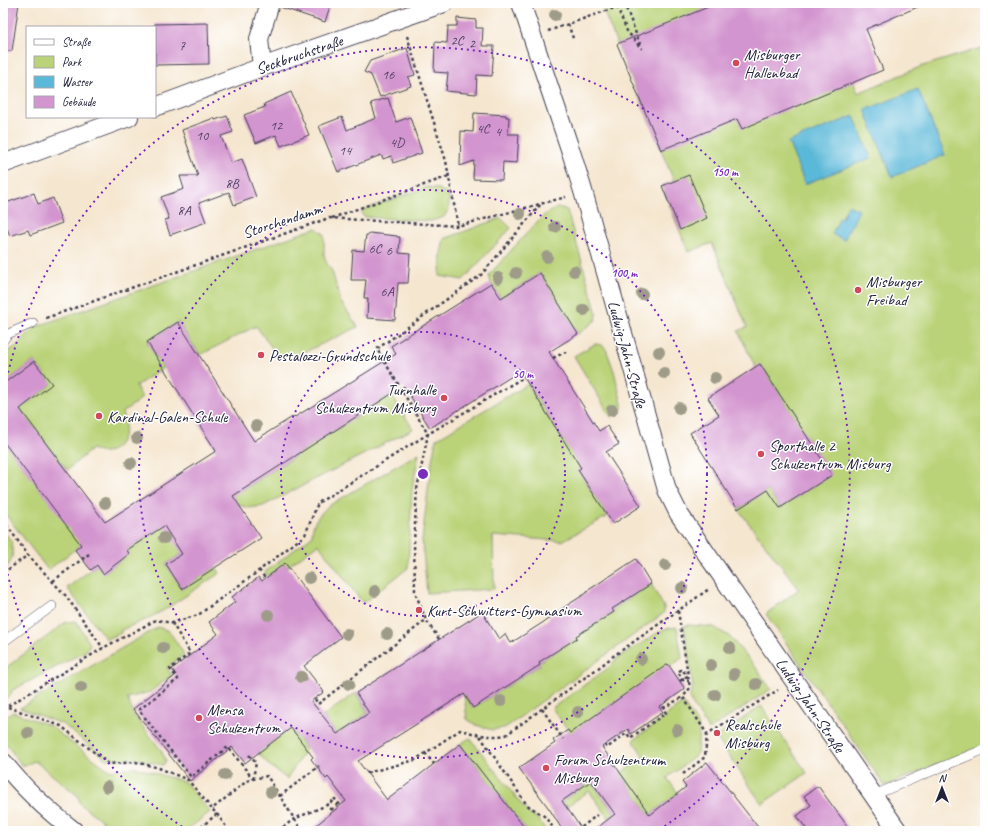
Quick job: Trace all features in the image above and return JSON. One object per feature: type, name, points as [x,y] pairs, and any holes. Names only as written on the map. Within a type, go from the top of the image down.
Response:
[{"type":"street","points":[[262,67],[259,39],[270,3]]},
{"type":"street","name":"Seckbruchstraße","points":[[156,107],[262,67],[444,3]]},
{"type":"street","name":"Ludwig-Jahn-Straße","points":[[521,3],[583,191],[667,490],[679,514],[898,831]]},
{"type":"street","points":[[3,164],[126,118]]},
{"type":"street","points":[[3,762],[15,778],[34,798],[74,831]]},
{"type":"lane","points":[[3,340],[8,334],[33,323]]},
{"type":"lane","points":[[3,642],[52,606]]},
{"type":"lane","points":[[874,797],[881,792],[985,749]]},
{"type":"path","points":[[533,36],[629,3]]},
{"type":"path","points":[[617,7],[627,31],[642,49],[625,4]]},
{"type":"path","points":[[401,19],[446,162],[458,226]]},
{"type":"path","points":[[568,24],[574,41]]},
{"type":"path","points":[[329,218],[449,176]]},
{"type":"path","name":"Storchendamm","points":[[33,323],[329,218],[458,226],[583,191]]},
{"type":"path","points":[[440,639],[426,620],[414,592],[414,542],[417,489],[428,434],[377,348],[480,275],[541,204]]},
{"type":"path","points":[[553,358],[566,352]]},
{"type":"path","points":[[3,710],[103,648],[156,620],[172,623],[198,615],[305,535],[318,503],[428,434],[524,377]]},
{"type":"path","points":[[3,520],[28,555],[53,581],[70,602],[103,648]]},
{"type":"path","points":[[53,581],[89,554]]},
{"type":"path","points":[[3,573],[28,555]]},
{"type":"path","points":[[259,570],[265,578]]},
{"type":"path","points":[[367,773],[415,760],[460,730],[479,735],[506,735],[612,657],[724,579]]},
{"type":"path","points":[[605,745],[607,748],[628,733],[630,738],[666,713],[663,708],[679,700],[690,688],[678,611]]},
{"type":"path","points":[[315,699],[318,704],[426,620]]},
{"type":"path","points":[[172,623],[190,653],[170,669],[178,679],[139,710],[191,777]]},
{"type":"path","points":[[680,681],[683,678],[687,676],[682,669],[678,672],[681,676],[684,681],[688,680]]},
{"type":"path","points":[[707,734],[773,693]]},
{"type":"path","points":[[676,695],[679,700]]},
{"type":"path","points":[[683,697],[707,734],[705,756],[683,774]]},
{"type":"path","points":[[7,707],[61,726],[109,764],[136,762],[159,768],[188,780],[217,814],[229,831]]},
{"type":"path","points":[[542,709],[563,739]]},
{"type":"path","points":[[479,735],[527,805],[544,816],[556,831]]},
{"type":"path","points":[[188,780],[228,747],[253,779]]},
{"type":"path","points":[[425,753],[434,764]]},
{"type":"path","points":[[249,755],[256,764],[253,779]]},
{"type":"path","points":[[280,796],[319,766]]},
{"type":"path","points":[[212,809],[247,781],[267,776],[302,831]]},
{"type":"path","points":[[278,831],[294,818],[327,805],[335,799]]},
{"type":"path","points":[[335,799],[339,803],[331,810],[327,805],[335,799]]},
{"type":"path","points":[[196,831],[217,814]]},
{"type":"path","points":[[577,831],[597,815]]},
{"type":"green space","points":[[600,3],[851,3],[824,10],[858,93],[920,67],[985,47],[985,745],[885,786],[766,614],[799,589],[738,509],[768,490],[780,508],[831,475],[761,365],[756,368],[738,331],[747,327],[712,243],[688,252],[662,186],[674,181]]},
{"type":"green space","points":[[428,187],[439,189],[448,194],[449,209],[444,217],[431,221],[365,217],[362,215],[363,210]]},
{"type":"green space","points":[[557,208],[567,210],[597,314],[596,320],[578,334],[540,273],[501,298],[491,283],[489,275],[536,223],[547,213]]},
{"type":"green space","points":[[501,218],[511,228],[463,280],[440,276],[441,253],[444,239]]},
{"type":"green space","points":[[316,228],[324,234],[324,254],[326,262],[332,271],[341,302],[358,327],[293,357],[278,356],[256,326],[200,355],[178,322],[147,342],[163,368],[136,386],[142,398],[122,413],[125,422],[123,437],[118,446],[114,449],[101,452],[92,449],[67,470],[20,409],[52,384],[34,361],[3,384],[3,354],[14,348],[35,327]]},
{"type":"green space","points":[[595,344],[602,345],[606,349],[614,371],[622,404],[622,409],[611,417],[574,356]]},
{"type":"green space","points":[[528,384],[581,468],[578,470],[608,516],[562,541],[493,536],[494,589],[427,593],[422,541],[430,472],[436,439]]},
{"type":"green space","points":[[391,394],[413,429],[263,506],[248,508],[230,501],[237,479],[243,490]]},
{"type":"green space","points":[[3,441],[82,544],[48,570],[3,511]]},
{"type":"green space","points":[[419,453],[412,489],[408,568],[363,603],[318,544],[287,567],[285,564],[268,576],[265,572],[312,536],[313,526],[328,506]]},
{"type":"green space","points":[[201,502],[182,554],[166,564],[182,589],[216,567],[220,573],[166,609],[121,630],[121,633],[106,639],[67,588],[97,565],[104,573],[129,554],[127,550]]},
{"type":"green space","points":[[3,531],[11,541],[13,553],[9,565],[3,571]]},
{"type":"green space","points":[[651,584],[664,607],[664,613],[505,728],[492,730],[476,725],[467,719],[464,694],[473,708],[540,665],[539,662],[577,638],[576,636],[614,612],[612,609]]},
{"type":"green space","points":[[76,621],[90,644],[86,651],[11,691],[12,694],[3,700],[3,670],[66,622]]},
{"type":"green space","points":[[684,626],[714,627],[730,637],[754,665],[771,689],[709,730],[689,699],[693,687]]},
{"type":"green space","points":[[158,627],[169,631],[184,654],[167,668],[172,675],[150,692],[127,698],[134,715],[161,750],[166,761],[163,765],[136,759],[106,759],[64,725],[20,708]]},
{"type":"green space","points":[[677,627],[682,658],[670,667],[668,665],[571,734],[552,708],[611,666],[616,659],[664,629]]},
{"type":"green space","points":[[261,690],[306,749],[287,779],[270,766],[258,753],[277,738]]},
{"type":"green space","points":[[356,693],[368,713],[337,734],[323,716]]},
{"type":"green space","points":[[683,703],[698,724],[699,732],[697,755],[667,778],[678,793],[650,815],[620,773],[644,757],[633,740]]},
{"type":"green space","points":[[761,706],[807,773],[762,804],[716,737]]},
{"type":"green space","points":[[13,712],[51,726],[109,770],[135,767],[185,782],[210,812],[186,831],[97,831],[104,822],[80,804],[78,796],[35,761],[22,766],[3,739],[3,718]]},
{"type":"green space","points":[[470,738],[529,814],[536,817],[547,831],[527,831],[460,744]]},
{"type":"green space","points":[[591,781],[615,814],[609,818],[589,791],[566,807],[562,801]]},
{"type":"water","points":[[918,89],[945,155],[892,177],[865,110]]},
{"type":"water","points":[[854,116],[871,158],[805,184],[788,142]]},
{"type":"water","points":[[848,205],[859,210],[844,240],[832,234],[840,217],[842,218]]},
{"type":"building","points":[[3,3],[19,3],[12,51],[3,51]]},
{"type":"building","points":[[280,3],[331,3],[325,22],[280,7]]},
{"type":"building","name":"Misburger Hallenbad","points":[[718,3],[927,3],[866,29],[883,70],[742,129],[737,119],[661,150],[617,44]]},
{"type":"building","points":[[457,18],[476,20],[476,28],[483,28],[482,46],[494,46],[492,76],[477,75],[476,94],[446,91],[448,73],[434,72],[435,42],[447,43],[448,26],[457,26]]},
{"type":"building","points":[[208,23],[209,64],[156,65],[155,24]]},
{"type":"building","points":[[407,48],[415,75],[408,77],[411,86],[380,97],[371,75],[364,72],[370,61]]},
{"type":"building","points":[[291,92],[309,135],[281,146],[276,135],[256,143],[244,115],[265,107],[264,104]]},
{"type":"building","points":[[388,98],[396,122],[410,117],[422,153],[393,163],[391,156],[383,159],[381,155],[338,172],[319,126],[342,117],[347,130],[376,118],[371,103]]},
{"type":"building","points":[[474,113],[506,115],[506,117],[509,117],[508,134],[519,134],[517,163],[503,162],[502,180],[473,179],[474,161],[460,166],[461,131],[473,132]]},
{"type":"building","points":[[227,116],[233,132],[221,136],[231,163],[242,159],[256,197],[234,205],[229,192],[199,203],[206,222],[170,235],[165,220],[169,219],[161,197],[184,189],[180,176],[198,176],[182,130],[214,118],[215,120]]},
{"type":"building","points":[[689,175],[707,218],[680,230],[662,186]]},
{"type":"building","points":[[34,193],[38,204],[53,198],[62,223],[30,235],[28,230],[10,236],[3,217],[3,204]]},
{"type":"building","points":[[369,233],[400,237],[399,253],[410,254],[408,283],[398,283],[395,320],[367,318],[368,298],[364,298],[366,280],[351,280],[353,250],[364,251],[366,235],[369,235]]},
{"type":"building","points":[[540,273],[578,334],[549,352],[599,431],[607,426],[619,444],[606,452],[641,506],[613,524],[578,470],[581,468],[520,371],[430,428],[404,386],[233,496],[261,538],[182,589],[166,564],[182,554],[164,526],[127,550],[129,554],[103,574],[97,565],[91,570],[75,550],[81,545],[3,441],[3,384],[34,361],[52,384],[20,409],[105,522],[216,451],[147,342],[178,322],[254,441],[396,354],[391,346],[491,283],[501,298]]},
{"type":"building","name":"Sporthalle 2 Schulzentrum Misburg","points":[[760,364],[832,475],[780,508],[768,490],[738,509],[690,433],[719,415],[708,398]]},
{"type":"building","points":[[636,559],[651,584],[612,609],[614,612],[539,662],[540,665],[473,708],[464,694],[358,761],[387,800],[460,744],[527,831],[309,831],[346,801],[328,777],[326,779],[311,759],[313,757],[291,728],[245,763],[232,747],[190,781],[133,709],[176,675],[172,669],[218,634],[209,622],[235,602],[232,597],[259,577],[262,581],[285,563],[341,637],[304,666],[324,692],[311,701],[337,734],[369,713],[356,693],[482,612],[499,639],[505,634],[511,643]]},
{"type":"building","points":[[668,664],[685,689],[659,707],[663,712],[631,734],[628,729],[602,747],[650,815],[686,787],[682,782],[707,762],[761,831],[593,831],[615,814],[591,781],[562,801],[583,831],[563,831],[550,810],[519,768],[555,743],[553,740],[568,730],[570,733]]},
{"type":"building","points":[[818,786],[851,831],[808,831],[797,816],[811,805],[804,796]]},
{"type":"place","name":"Misburger Hallenbad","points":[[736,63]]},
{"type":"place","name":"Misburger Freibad","points":[[858,290]]},
{"type":"place","name":"Pestalozzi-Grundschule","points":[[261,355]]},
{"type":"place","name":"Turnhalle Schulzentrum Misburg","points":[[444,398]]},
{"type":"place","name":"Kardinal-Galen-Schule","points":[[99,416]]},
{"type":"place","name":"Sporthalle 2 Schulzentrum Misburg","points":[[761,454]]},
{"type":"place","name":"Kurt-Schwitters-Gymnasium","points":[[419,610]]},
{"type":"place","name":"Mensa Schulzentrum","points":[[199,718]]},
{"type":"place","name":"Realschule Misburg","points":[[717,733]]},
{"type":"place","name":"Forum Schulzentrum Misburg","points":[[546,768]]}]
